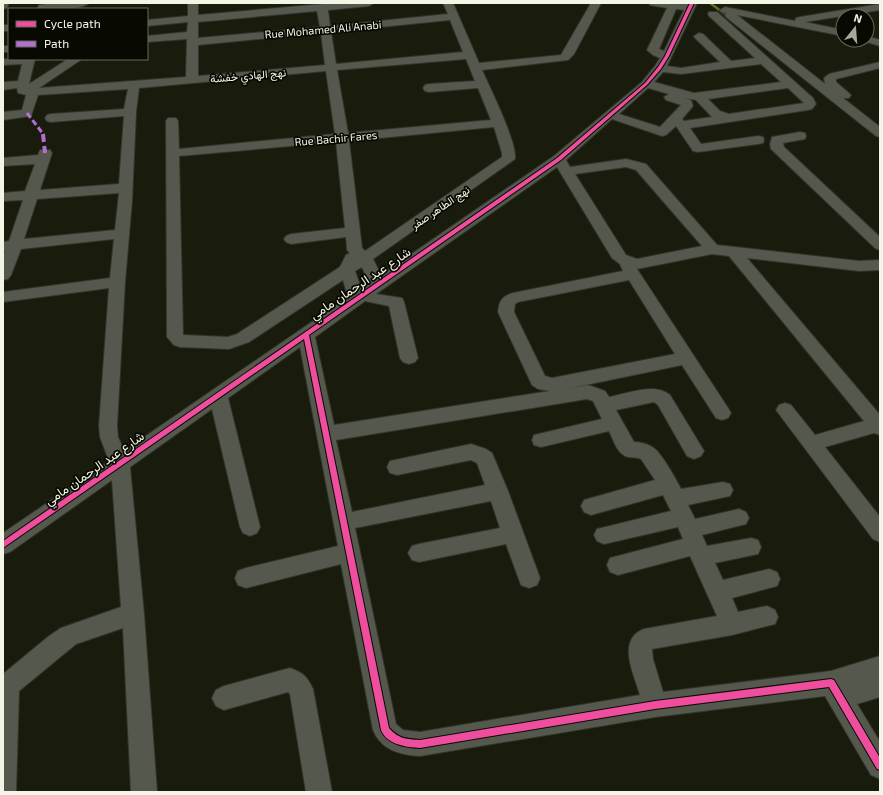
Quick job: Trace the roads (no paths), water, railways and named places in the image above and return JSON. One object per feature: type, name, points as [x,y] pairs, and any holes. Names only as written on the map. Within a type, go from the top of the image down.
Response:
[{"type":"street","points":[[43,6],[84,3]]},
{"type":"street","points":[[192,79],[193,3]]},
{"type":"street","points":[[148,23],[369,3]]},
{"type":"street","name":"نهج الطاهر صفر","points":[[360,254],[505,162],[509,153],[499,123],[448,3]]},
{"type":"street","points":[[475,67],[564,58],[568,54],[596,3]]},
{"type":"street","points":[[654,3],[724,10],[835,31]]},
{"type":"street","points":[[674,4],[653,50],[663,62],[681,71],[764,60]]},
{"type":"street","points":[[791,22],[880,6]]},
{"type":"street","points":[[322,7],[342,137],[353,232],[360,254],[378,286]]},
{"type":"street","points":[[612,115],[662,132],[679,123],[728,118],[808,106],[810,104],[809,101],[764,60],[698,7]]},
{"type":"street","name":"شارع عبد الرحمان مامي","points":[[3,545],[306,334],[563,165],[612,115],[644,86],[663,62],[698,7]]},
{"type":"street","points":[[724,10],[880,133]]},
{"type":"street","name":"Rue Mohamed Ali Anabi","points":[[148,39],[193,38],[325,29],[389,27],[454,17]]},
{"type":"street","points":[[699,36],[729,65]]},
{"type":"street","name":"نهج الهادي خفشة","points":[[3,86],[27,89],[134,85],[470,55]]},
{"type":"street","points":[[3,62],[20,60]]},
{"type":"street","points":[[3,116],[27,113],[29,60]]},
{"type":"street","points":[[27,89],[74,60]]},
{"type":"street","points":[[880,65],[830,78],[830,83],[880,122]]},
{"type":"street","points":[[429,88],[482,84]]},
{"type":"street","points":[[644,86],[689,97],[699,97],[790,84]]},
{"type":"street","points":[[134,85],[130,112],[122,234],[117,282],[108,426],[109,437],[120,464],[133,614],[144,792]]},
{"type":"street","points":[[644,86],[687,104],[679,123]]},
{"type":"street","points":[[699,97],[716,114],[728,118]]},
{"type":"street","points":[[51,118],[130,112]]},
{"type":"street","points":[[172,121],[174,153],[175,337],[180,341],[229,343],[243,338],[347,269],[360,254]]},
{"type":"street","name":"Rue Bachir Fares","points":[[174,153],[499,123]]},
{"type":"street","points":[[679,123],[698,148],[758,140]]},
{"type":"street","points":[[800,136],[776,140],[776,144],[778,148],[880,245]]},
{"type":"street","points":[[3,162],[44,156],[32,194],[9,245],[3,275]]},
{"type":"street","points":[[712,248],[641,167],[626,163],[563,165],[620,258],[629,268],[722,413]]},
{"type":"street","points":[[3,197],[125,188]]},
{"type":"street","points":[[291,238],[353,232]]},
{"type":"street","points":[[9,245],[122,234]]},
{"type":"street","points":[[687,358],[552,385],[544,384],[538,380],[506,312],[507,302],[513,298],[629,268],[636,264],[712,248],[859,266],[880,265]]},
{"type":"street","points":[[733,251],[878,426],[811,444]]},
{"type":"street","points":[[347,269],[361,298],[396,302],[409,358]]},
{"type":"street","points":[[3,297],[117,282]]},
{"type":"street","points":[[306,334],[385,730],[392,739],[420,744],[655,706],[880,685]]},
{"type":"street","points":[[326,434],[588,392],[599,396],[627,448],[630,450],[640,450],[648,454],[686,522],[732,624]]},
{"type":"street","points":[[218,395],[250,527]]},
{"type":"street","points":[[604,405],[655,395],[659,396],[664,400],[694,452]]},
{"type":"street","points":[[785,410],[880,533]]},
{"type":"street","points":[[541,440],[614,423]]},
{"type":"street","points":[[397,467],[471,452],[479,454],[485,458],[529,578]]},
{"type":"street","points":[[618,565],[686,522],[723,490]]},
{"type":"street","points":[[343,522],[498,491]]},
{"type":"street","points":[[591,506],[686,522],[751,547]]},
{"type":"street","points":[[604,535],[686,522],[739,518]]},
{"type":"street","points":[[419,553],[512,534]]},
{"type":"street","points":[[246,578],[349,553]]},
{"type":"street","points":[[717,592],[769,579]]},
{"type":"street","points":[[3,792],[5,687],[57,644],[69,636],[133,614]]},
{"type":"street","points":[[655,706],[640,659],[640,644],[644,640],[767,617]]},
{"type":"street","points":[[836,690],[880,667]]},
{"type":"street","points":[[224,698],[290,680],[295,682],[301,689],[318,792]]},
{"type":"street","points":[[836,690],[880,766]]},
{"type":"waterway","points":[[710,3],[729,17]]}]
